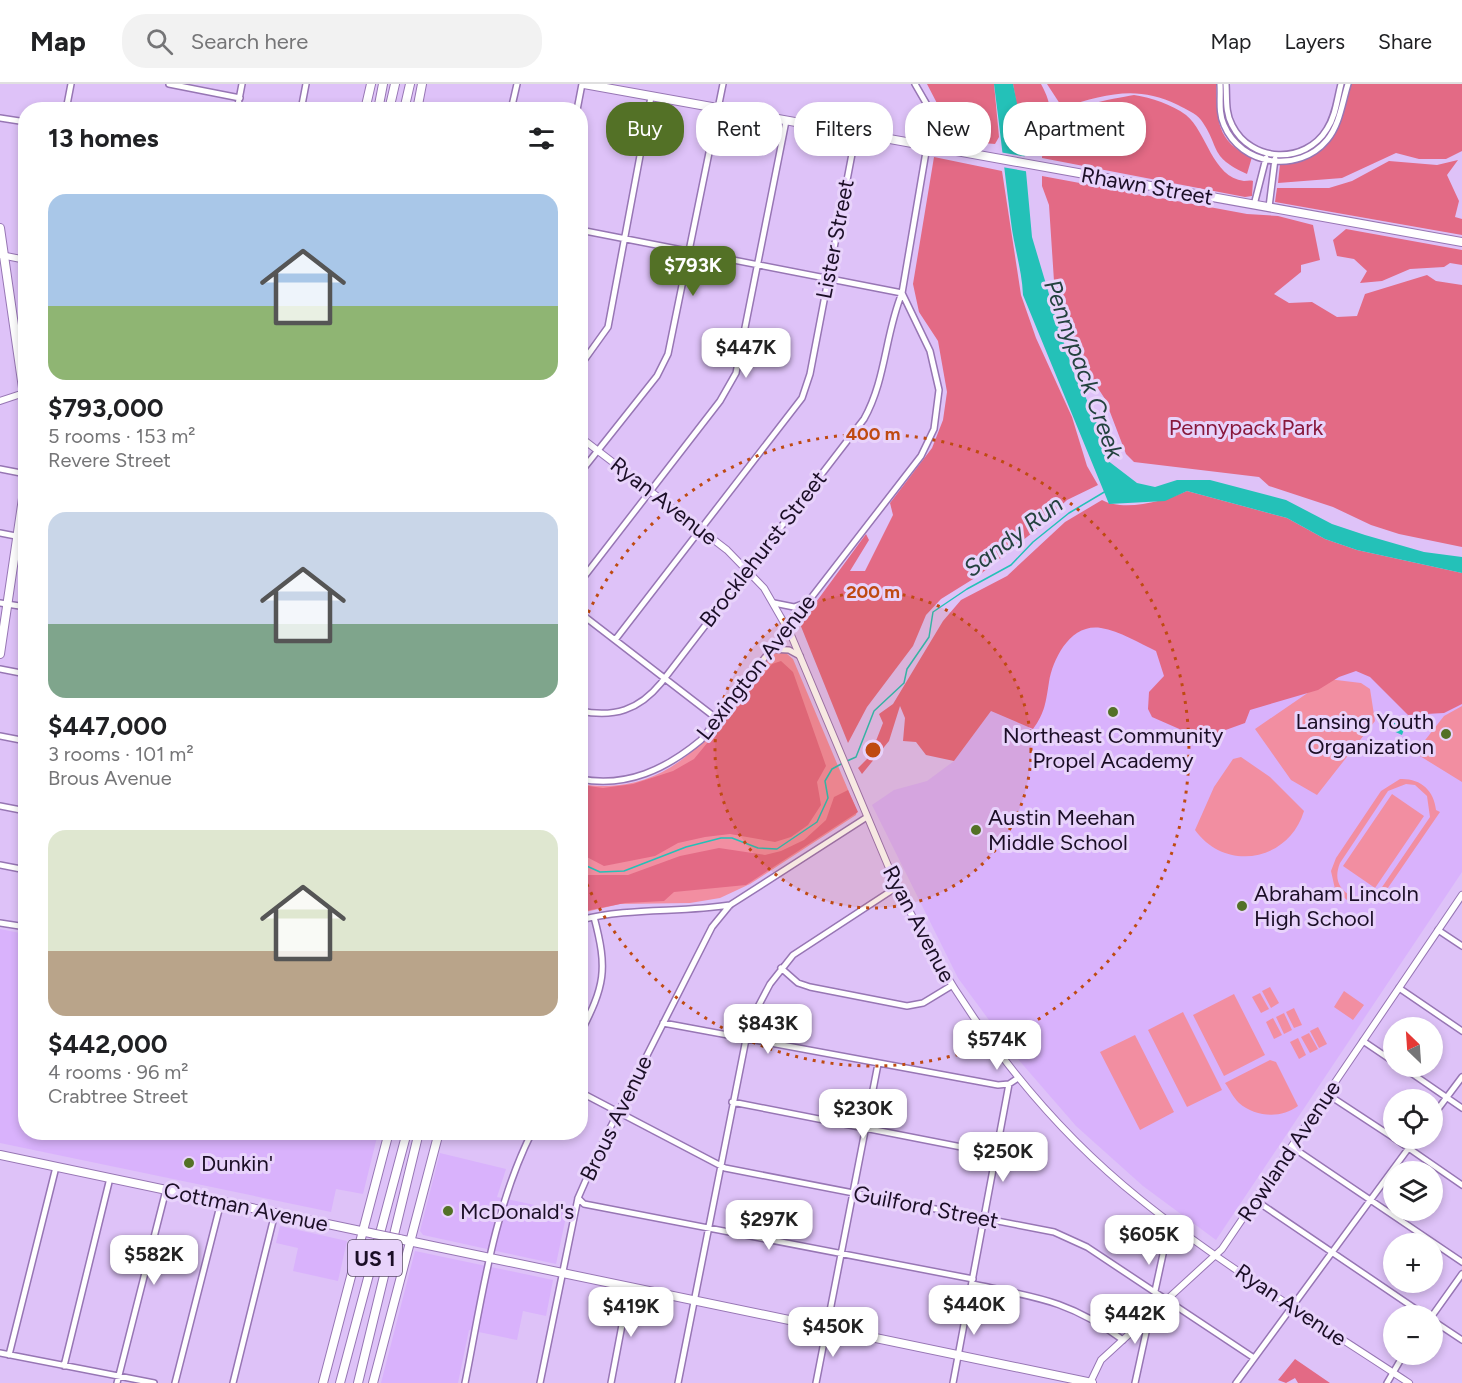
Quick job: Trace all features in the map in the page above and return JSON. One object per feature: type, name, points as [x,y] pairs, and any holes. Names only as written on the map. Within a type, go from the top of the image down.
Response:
[{"type":"main road","points":[[367,102],[371,84]]},
{"type":"main road","points":[[380,102],[383,84]]},
{"type":"main road","points":[[391,102],[395,84]]},
{"type":"main road","points":[[406,102],[410,84]]},
{"type":"main road","points":[[419,102],[422,84]]},
{"type":"main road","name":"Rhawn Street","points":[[583,84],[696,104]]},
{"type":"main road","name":"Rhawn Street","points":[[782,120],[794,122]]},
{"type":"main road","name":"Rhawn Street","points":[[981,156],[1462,242]]},
{"type":"main road","points":[[0,228],[2,256],[18,351]]},
{"type":"main road","points":[[0,654],[3,603],[18,549]]},
{"type":"main road","name":"US 1","points":[[323,1383],[387,1140]]},
{"type":"main road","name":"US 1","points":[[340,1383],[405,1140]]},
{"type":"main road","name":"US 1","points":[[358,1383],[417,1140]]},
{"type":"main road","name":"US 1","points":[[373,1383],[437,1140]]},
{"type":"main road","name":"Cottman Avenue","points":[[0,1155],[562,1272],[694,1302],[1091,1383]]},
{"type":"street","points":[[68,102],[71,84]]},
{"type":"street","points":[[169,84],[240,98]]},
{"type":"street","points":[[239,102],[242,84]]},
{"type":"street","points":[[303,102],[306,84]]},
{"type":"street","points":[[514,102],[517,84]]},
{"type":"street","points":[[579,102],[583,84]]},
{"type":"street","points":[[718,102],[723,84]]},
{"type":"street","points":[[915,84],[925,102]]},
{"type":"street","points":[[1220,84],[1221,118],[1228,134],[1244,150],[1275,158],[1303,158],[1326,142],[1336,126],[1348,84]]},
{"type":"street","points":[[1226,84],[1227,115],[1234,130],[1250,147],[1266,156]]},
{"type":"street","points":[[1275,158],[1300,152],[1324,134],[1332,118],[1341,84]]},
{"type":"street","points":[[588,355],[608,327],[651,97]]},
{"type":"street","points":[[0,117],[18,120]]},
{"type":"street","points":[[588,572],[730,385],[740,360],[786,121]]},
{"type":"street","points":[[588,463],[664,364],[672,343],[708,156]]},
{"type":"street","name":"Lister Street","points":[[615,640],[802,398],[810,374],[851,156]]},
{"type":"street","points":[[588,232],[902,293],[925,156]]},
{"type":"street","points":[[1254,205],[1266,156]]},
{"type":"street","points":[[1269,207],[1275,158]]},
{"type":"street","points":[[2,256],[18,259]]},
{"type":"street","name":"Brocklehurst Street","points":[[588,712],[608,714],[631,709],[652,695],[869,409],[878,387],[892,318],[902,293]]},
{"type":"street","name":"Lexington Avenue","points":[[588,780],[610,782],[647,774],[682,756],[700,740],[921,456],[934,429],[939,390],[936,369],[902,293]]},
{"type":"street","points":[[0,401],[18,395]]},
{"type":"street","name":"Ryan Avenue","points":[[588,443],[748,568],[774,603],[800,656],[897,887],[951,986],[1018,1078],[1107,1172],[1170,1222],[1409,1383]]},
{"type":"street","points":[[0,468],[18,474]]},
{"type":"street","points":[[0,533],[18,537]]},
{"type":"street","points":[[3,603],[18,606]]},
{"type":"street","points":[[774,603],[794,607],[807,603]]},
{"type":"street","points":[[588,619],[716,718]]},
{"type":"street","points":[[769,650],[789,650],[800,656]]},
{"type":"street","points":[[0,669],[18,672]]},
{"type":"street","points":[[0,736],[18,739]]},
{"type":"street","points":[[0,807],[18,810]]},
{"type":"street","points":[[588,918],[631,910],[687,910],[730,905],[867,817]]},
{"type":"street","points":[[0,865],[18,868]]},
{"type":"street","points":[[678,1383],[745,1038],[760,1001],[782,968],[810,943],[897,887]]},
{"type":"street","name":"Rowland Avenue","points":[[1091,1383],[1097,1365],[1222,1249],[1462,895]]},
{"type":"street","name":"Brous Avenue","points":[[540,1383],[578,1197],[698,952],[730,905]]},
{"type":"street","points":[[588,1018],[600,993],[602,979],[602,952],[594,916]]},
{"type":"street","points":[[0,923],[18,926]]},
{"type":"street","points":[[1438,930],[1462,946]]},
{"type":"street","points":[[782,968],[798,983],[810,987],[907,1006],[923,1003],[951,986]]},
{"type":"street","points":[[1399,988],[1462,1031]]},
{"type":"street","points":[[663,1023],[998,1085],[1010,1084],[1018,1078]]},
{"type":"street","points":[[1363,1041],[1383,1055]]},
{"type":"street","points":[[816,1383],[878,1064]]},
{"type":"street","points":[[1417,1077],[1462,1108]]},
{"type":"street","points":[[1443,1103],[1462,1077]]},
{"type":"street","points":[[953,1383],[1010,1084]]},
{"type":"street","points":[[1327,1094],[1383,1131]]},
{"type":"street","name":"Guilford Street","points":[[588,1096],[720,1166],[1054,1232],[1087,1247],[1254,1358]]},
{"type":"street","points":[[732,1102],[998,1154]]},
{"type":"street","points":[[465,1383],[490,1258],[505,1197],[528,1140]]},
{"type":"street","points":[[1292,1147],[1462,1262]]},
{"type":"street","points":[[1236,1383],[1409,1149],[1462,1185]]},
{"type":"street","points":[[9,1355],[56,1167]]},
{"type":"street","points":[[64,1366],[110,1178]]},
{"type":"street","points":[[117,1383],[166,1190]]},
{"type":"street","points":[[578,1197],[584,1204],[972,1281],[1069,1306],[1090,1316],[1123,1340]]},
{"type":"street","points":[[1255,1200],[1410,1305]]},
{"type":"street","points":[[175,1383],[221,1202]]},
{"type":"street","points":[[233,1383],[275,1213]]},
{"type":"street","points":[[1135,1383],[1170,1222]]},
{"type":"street","points":[[1441,1305],[1462,1274]]},
{"type":"street","points":[[611,1383],[629,1288]]},
{"type":"street","points":[[1443,1326],[1462,1340]]},
{"type":"street","points":[[0,1353],[154,1383]]},
{"type":"street","points":[[1387,1383],[1397,1365]]},
{"type":"shaded area","points":[[994,84],[1013,84],[1017,102],[1003,102],[1003,156],[1025,156],[1032,237],[1073,371],[1095,417],[1107,460],[1137,483],[1155,487],[1177,480],[1210,480],[1286,500],[1332,524],[1365,535],[1424,552],[1462,557],[1462,573],[1357,550],[1325,539],[1287,518],[1187,491],[1165,501],[1109,504],[1023,295],[1011,222]]},
{"type":"shaded area","name":"Abraham Lincoln High School","points":[[1070,603],[1255,704],[1379,656],[1462,684],[1462,872],[1216,1240],[1143,1186],[1076,1126],[1017,1058],[958,978],[872,805],[894,790],[927,781],[954,761]]},
{"type":"shaded area","points":[[778,652],[786,653],[793,659],[857,811],[856,815],[750,884],[720,898],[690,903],[620,904],[588,911],[588,784],[614,786],[644,780],[670,767],[693,750],[714,729],[771,656]]},
{"type":"shaded area","points":[[1328,679],[1361,683],[1370,689],[1375,721],[1317,795],[1291,780],[1255,729]]},
{"type":"shaded area","name":"Lansing Youth Organization","points":[[1462,706],[1462,782],[1415,753],[1444,716]]},
{"type":"shaded area","points":[[1390,722],[1406,724],[1402,735],[1387,728]]},
{"type":"shaded area","points":[[1241,757],[1270,777],[1304,811],[1296,828],[1285,841],[1271,850],[1256,855],[1239,856],[1223,852],[1208,844],[1195,830],[1214,787],[1233,759]]},
{"type":"shaded area","points":[[1400,779],[1420,783],[1429,791],[1436,810],[1440,812],[1381,898],[1366,904],[1348,901],[1335,889],[1331,871],[1336,858],[1381,791]],"holes":[[[1406,784],[1415,785],[1427,796],[1430,817],[1378,893],[1369,897],[1351,896],[1338,882],[1337,873],[1340,863],[1388,791]]]},
{"type":"shaded area","points":[[1392,794],[1424,816],[1375,888],[1343,866]]},
{"type":"shaded area","points":[[0,929],[18,933],[18,1140],[376,1140],[363,1194],[336,1189],[331,1212],[0,1143]]},
{"type":"shaded area","points":[[1270,987],[1279,1003],[1271,1008],[1262,991]]},
{"type":"shaded area","points":[[1344,991],[1364,1005],[1353,1020],[1334,1007]]},
{"type":"shaded area","points":[[1260,993],[1269,1009],[1261,1013],[1252,997]]},
{"type":"shaded area","points":[[1234,994],[1265,1055],[1224,1076],[1193,1015]]},
{"type":"shaded area","points":[[1294,1008],[1302,1025],[1294,1028],[1286,1012]]},
{"type":"shaded area","points":[[1183,1012],[1222,1090],[1187,1107],[1148,1030]]},
{"type":"shaded area","points":[[1284,1013],[1292,1030],[1284,1034],[1276,1017]]},
{"type":"shaded area","points":[[1273,1018],[1282,1035],[1274,1039],[1266,1022]]},
{"type":"shaded area","points":[[1318,1027],[1327,1044],[1319,1048],[1310,1031]]},
{"type":"shaded area","points":[[1309,1033],[1318,1049],[1310,1053],[1301,1037]]},
{"type":"shaded area","points":[[1135,1035],[1174,1112],[1140,1130],[1100,1052]]},
{"type":"shaded area","points":[[1298,1038],[1306,1055],[1299,1059],[1290,1042]]},
{"type":"shaded area","points":[[1270,1060],[1276,1062],[1298,1106],[1284,1113],[1268,1115],[1245,1108],[1237,1101],[1225,1083]]},
{"type":"shaded area","points":[[440,1153],[506,1169],[497,1197],[567,1212],[556,1264],[423,1235],[420,1231]]},
{"type":"shaded area","points":[[280,1226],[347,1241],[338,1281],[293,1271],[298,1248],[276,1243]]},
{"type":"shaded area","points":[[415,1251],[553,1280],[546,1316],[523,1311],[517,1340],[469,1330],[458,1383],[381,1383]]},
{"type":"green space","points":[[927,84],[994,84],[999,137],[995,144],[991,144],[991,102],[936,102]]},
{"type":"green space","points":[[1013,84],[1041,84],[1048,102],[1016,102]]},
{"type":"green space","points":[[1047,84],[1216,84],[1218,119],[1225,137],[1240,151],[1252,157],[1247,174],[1226,162],[1217,151],[1201,120],[1178,105],[1134,93],[1081,102],[1059,102]]},
{"type":"green space","points":[[1351,84],[1462,84],[1462,151],[1446,159],[1419,159],[1396,153],[1342,178],[1278,183],[1280,164],[1310,157],[1330,138],[1343,113]]},
{"type":"green space","points":[[1134,95],[1148,98],[1186,115],[1224,171],[1233,178],[1253,181],[1252,196],[1245,197],[1042,158],[1042,156],[1146,156],[1146,102],[1100,102]]},
{"type":"green space","points":[[934,157],[1002,171],[1021,295],[1036,338],[1072,417],[1087,466],[1098,485],[1067,500],[1032,533],[978,576],[941,599],[926,615],[913,646],[867,707],[848,743],[800,624],[866,534],[869,540],[850,571],[865,571],[893,515],[890,503],[932,448],[943,420],[947,392],[938,341],[919,312],[913,284]]},
{"type":"green space","points":[[1458,160],[1447,175],[1459,201],[1455,217],[1462,219],[1462,235],[1275,202],[1277,188],[1329,188],[1352,181],[1389,161],[1437,165]]},
{"type":"green space","name":"Pennypack Park","points":[[1042,176],[1247,214],[1278,216],[1313,225],[1320,260],[1301,265],[1301,272],[1274,294],[1289,303],[1312,302],[1337,317],[1357,316],[1365,294],[1427,275],[1436,281],[1462,285],[1462,547],[1399,534],[1371,525],[1333,507],[1269,486],[1259,477],[1134,462],[1126,454],[1105,399],[1079,359],[1063,321],[1062,301],[1054,281],[1049,205],[1042,186]]},
{"type":"green space","points":[[1346,229],[1462,250],[1462,265],[1450,263],[1444,267],[1410,269],[1382,281],[1360,283],[1367,271],[1354,259],[1337,256],[1333,240]]},
{"type":"green space","points":[[1187,491],[1287,518],[1325,539],[1357,550],[1462,573],[1462,704],[1444,713],[1408,715],[1370,677],[1356,671],[1339,677],[1318,690],[1250,710],[1245,723],[1209,736],[1193,735],[1152,717],[1148,709],[1149,692],[1164,676],[1156,651],[1115,632],[1090,628],[1072,637],[1059,653],[1051,673],[1043,712],[1033,729],[991,711],[954,761],[926,755],[916,742],[903,741],[905,718],[900,706],[889,741],[862,774],[858,768],[870,756],[883,723],[879,714],[893,704],[943,621],[961,600],[1007,576],[1065,522],[1102,500],[1121,505],[1144,504]]},
{"type":"green space","points":[[781,661],[793,672],[826,766],[817,782],[821,805],[808,825],[791,837],[775,842],[730,834],[678,843],[655,856],[604,866],[588,858],[588,786],[603,788],[633,784],[673,771],[694,759],[772,664]]},
{"type":"green space","points":[[848,790],[858,812],[746,885],[674,892],[664,901],[625,903],[588,911],[588,875],[628,875],[680,856],[719,848],[765,855],[781,851],[804,840],[826,820],[834,797]]},
{"type":"green space","points":[[1295,1359],[1330,1383],[1298,1383],[1295,1378],[1286,1383],[1278,1380]]},
{"type":"pier","points":[[999,152],[1003,153],[1003,156],[1028,157],[1030,172],[1002,167]]},
{"type":"waterway","name":"Sandy Run","points":[[847,761],[856,757],[874,711],[904,683],[907,669],[929,637],[933,612],[967,589],[1011,565],[1033,542],[1069,513],[1106,491]]},
{"type":"waterway","name":"Sandy Run","points":[[588,867],[600,872],[624,871],[686,847],[721,838],[732,838],[758,848],[777,849],[817,822],[828,798],[825,781],[832,769],[843,763]]},
{"type":"place","name":"Northeast Community Propel Academy","points":[[1113,712]]},
{"type":"place","name":"Lansing Youth Organization","points":[[1446,734]]},
{"type":"place","name":"Austin Meehan Middle School","points":[[976,830]]},
{"type":"place","name":"Abraham Lincoln High School","points":[[1242,906]]},
{"type":"place","name":"Dunkin'","points":[[189,1163]]},
{"type":"place","name":"McDonald's","points":[[448,1211]]},
{"type":"water label","name":"Pennypack Creek","points":[[1084,369]]}]
